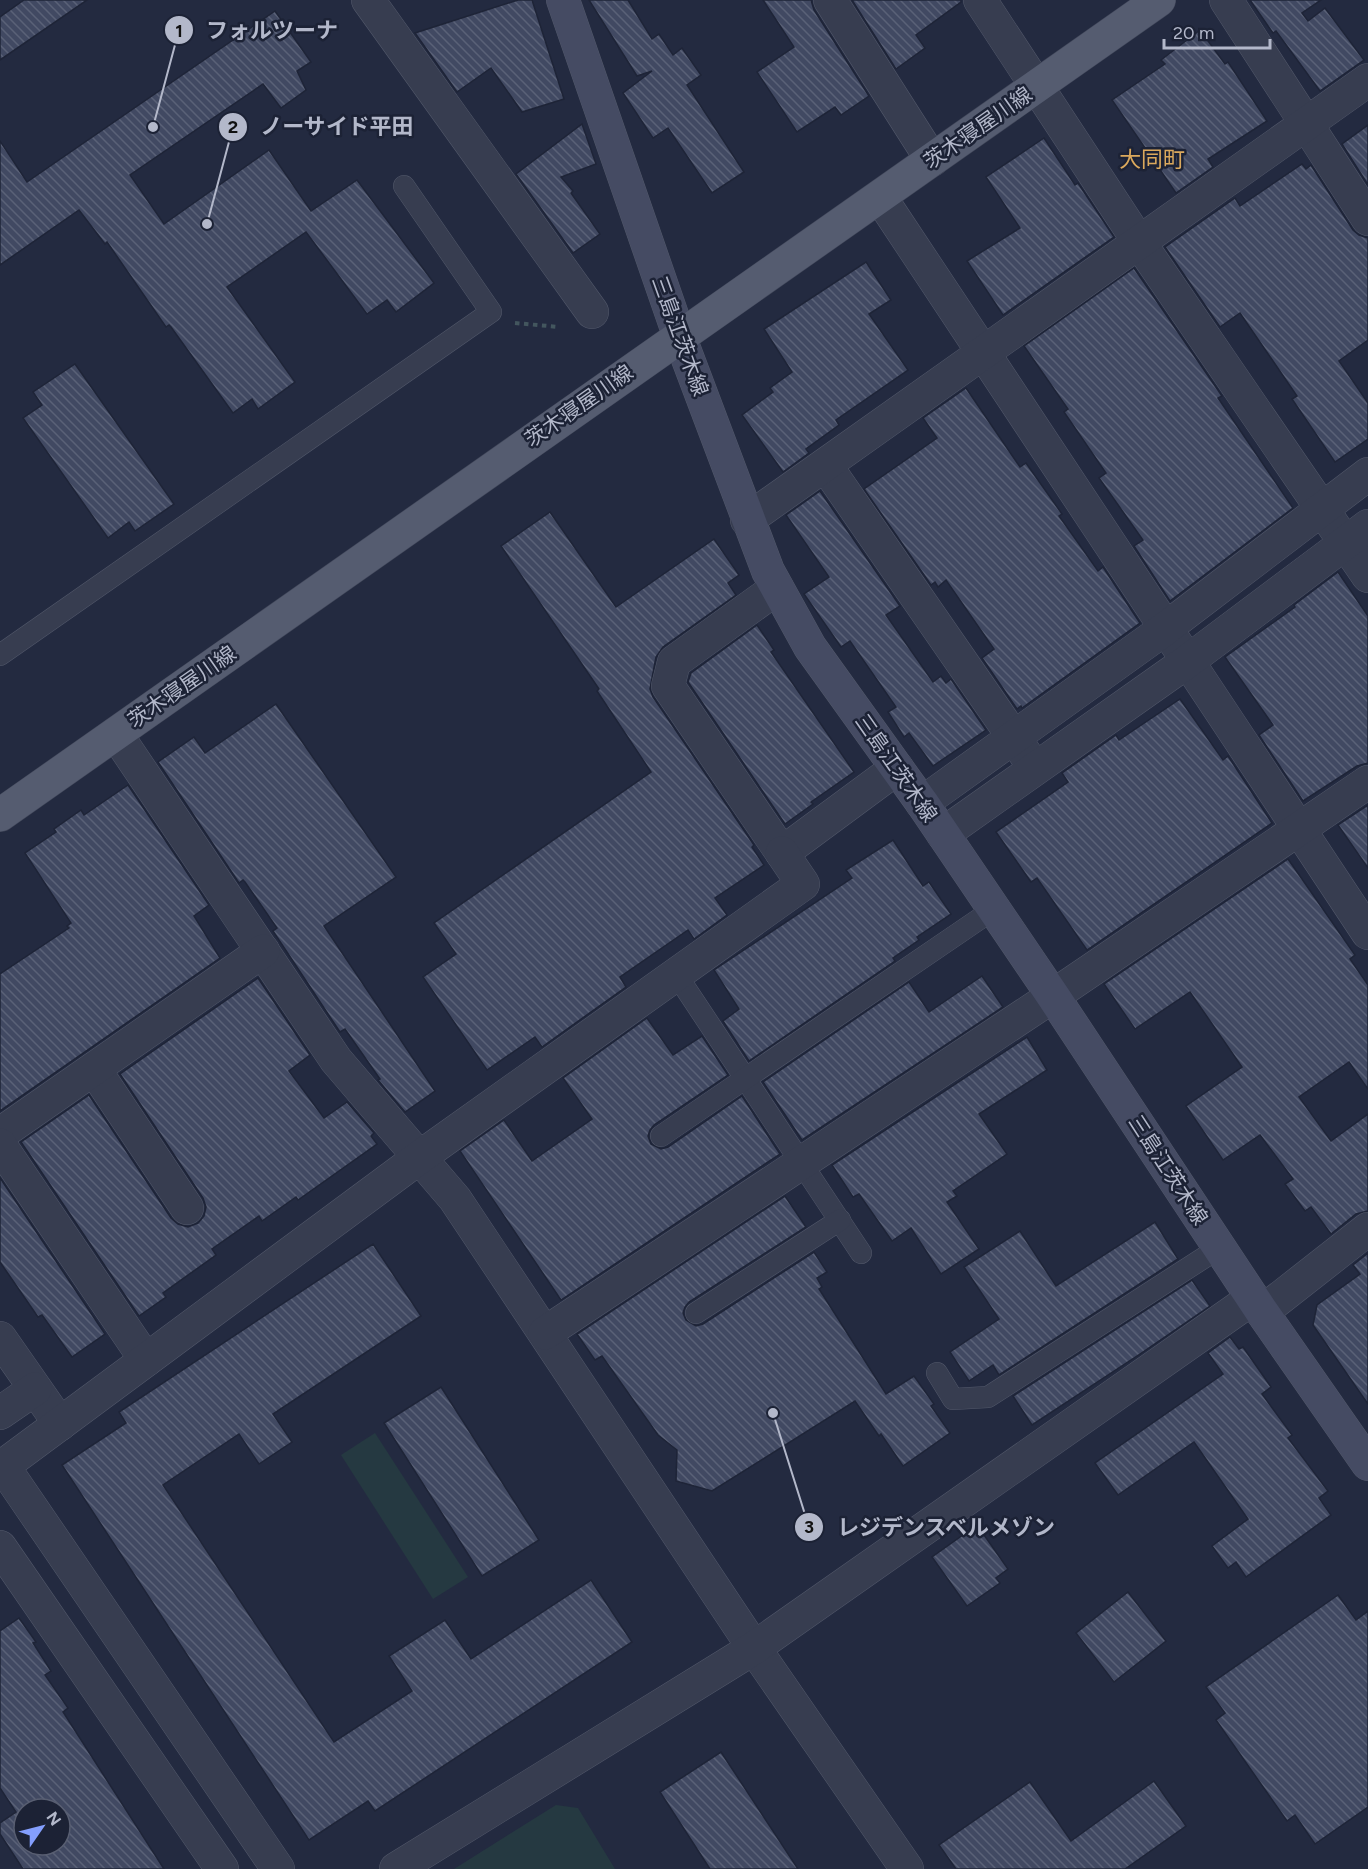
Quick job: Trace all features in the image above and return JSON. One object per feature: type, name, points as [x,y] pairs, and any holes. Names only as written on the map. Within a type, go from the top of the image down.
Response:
[{"type":"main road","name":"三島江茨木線","points":[[563,0],[680,338],[747,520],[777,588],[810,646],[922,803],[1053,996],[1257,1305],[1368,1464]]},
{"type":"main road","name":"茨木寝屋川線","points":[[0,815],[1037,87],[1141,5]]},
{"type":"street","points":[[368,0],[578,319]]},
{"type":"street","points":[[830,0],[932,160]]},
{"type":"street","points":[[980,0],[1139,242],[1323,509],[1357,535],[1368,576]]},
{"type":"street","points":[[1226,0],[1368,219]]},
{"type":"street","points":[[747,520],[985,354],[1368,80]]},
{"type":"street","points":[[880,196],[1368,933]]},
{"type":"street","points":[[825,466],[1035,769]]},
{"type":"street","points":[[922,803],[1166,628],[1368,474]]},
{"type":"street","points":[[943,834],[1188,661],[1357,535]]},
{"type":"street","points":[[278,1869],[3,1466],[420,1157],[803,884],[668,686],[674,662],[777,588]]},
{"type":"street","points":[[116,734],[336,1060],[455,1199],[754,1648],[907,1869]]},
{"type":"street","points":[[782,853],[897,768]]},
{"type":"street","points":[[545,1332],[1053,996],[1368,782]]},
{"type":"street","points":[[0,1134],[263,951]]},
{"type":"street","points":[[94,1069],[187,1208]]},
{"type":"street","points":[[0,1144],[146,1360]]},
{"type":"street","points":[[396,1869],[754,1648],[1368,1229]]},
{"type":"street","points":[[0,1338],[60,1424]]},
{"type":"street","points":[[0,1413],[35,1389]]},
{"type":"street","points":[[0,1547],[222,1869]]},
{"type":"lane","points":[[0,655],[491,312],[404,186]]},
{"type":"lane","points":[[661,1136],[994,909]]},
{"type":"lane","points":[[676,975],[861,1253]]},
{"type":"lane","points":[[696,1313],[840,1220]]},
{"type":"lane","points":[[937,1373],[953,1399],[988,1397],[1219,1248]]},
{"type":"path","points":[[491,312],[502,321],[578,319]]},
{"type":"shaded area","points":[[375,1433],[468,1577],[433,1599],[341,1455]]},
{"type":"shaded area","points":[[556,1805],[578,1808],[615,1869],[454,1869]]},
{"type":"building","points":[[24,0],[87,0],[0,60],[0,17]]},
{"type":"building","points":[[518,0],[532,0],[564,99],[522,112],[491,68],[457,92],[415,33]]},
{"type":"building","points":[[589,0],[628,0],[652,39],[659,34],[673,55],[682,48],[701,75],[687,85],[744,172],[712,193],[668,128],[653,138],[623,93],[652,71],[637,76]]},
{"type":"building","points":[[763,0],[811,0],[814,10],[869,96],[841,115],[835,107],[797,132],[757,72],[794,47]]},
{"type":"building","points":[[852,0],[961,0],[961,2],[916,35],[925,48],[896,69]]},
{"type":"building","points":[[1250,0],[1321,0],[1302,13],[1308,21],[1325,8],[1364,60],[1320,91],[1276,31],[1273,33]]},
{"type":"building","points":[[275,11],[311,62],[297,71],[306,90],[281,108],[263,84],[130,175],[164,224],[269,150],[311,211],[357,180],[434,283],[396,312],[387,300],[367,314],[306,232],[227,287],[295,382],[258,409],[252,399],[233,413],[171,327],[169,325],[166,327],[107,242],[105,244],[79,210],[0,265],[0,141],[27,182]]},
{"type":"building","points":[[1200,30],[1225,64],[1228,62],[1267,121],[1208,159],[1213,167],[1176,193],[1112,100],[1165,64],[1161,60]]},
{"type":"building","points":[[582,124],[596,164],[561,177],[573,191],[571,193],[600,234],[573,253],[516,174]]},
{"type":"building","points":[[1368,125],[1368,185],[1342,144]]},
{"type":"building","points":[[1044,138],[1075,185],[1078,183],[1114,237],[1003,315],[967,261],[1020,228],[986,177]]},
{"type":"building","points":[[1302,164],[1306,169],[1311,165],[1353,230],[1368,238],[1368,340],[1339,361],[1368,403],[1368,439],[1335,462],[1292,399],[1297,396],[1240,313],[1220,327],[1165,247],[1235,198],[1240,206]]},
{"type":"building","points":[[866,262],[891,300],[869,314],[908,370],[836,420],[839,425],[806,449],[809,453],[783,472],[742,415],[773,392],[770,388],[792,372],[764,329]]},
{"type":"building","points":[[1134,268],[1222,396],[1218,398],[1293,508],[1170,601],[1134,546],[1143,540],[1099,478],[1106,473],[1064,412],[1068,409],[1024,346]]},
{"type":"building","points":[[75,364],[174,504],[135,531],[129,522],[108,538],[23,418],[42,405],[33,392]]},
{"type":"building","points":[[966,388],[1020,467],[1026,463],[1062,514],[1059,516],[1098,571],[1103,567],[1140,623],[1022,708],[1021,706],[1017,709],[982,658],[994,649],[946,580],[938,587],[935,582],[931,585],[864,489],[937,438],[923,418]]},
{"type":"building","points":[[820,491],[900,606],[886,615],[933,682],[941,676],[946,683],[951,679],[986,730],[933,766],[909,733],[904,737],[888,712],[896,707],[850,641],[841,647],[804,594],[829,577],[786,515]]},
{"type":"building","points":[[550,512],[616,607],[714,539],[739,575],[728,583],[736,595],[663,647],[656,657],[650,689],[653,697],[754,845],[752,847],[764,865],[715,898],[727,915],[694,939],[688,930],[620,977],[626,987],[542,1047],[535,1037],[487,1070],[423,977],[456,954],[434,923],[651,772],[597,691],[599,689],[501,546]]},
{"type":"building","points":[[1338,572],[1368,616],[1368,763],[1357,766],[1303,801],[1259,735],[1273,725],[1225,657],[1295,607],[1294,605]]},
{"type":"building","points":[[757,625],[774,650],[771,652],[854,772],[811,802],[813,804],[785,824],[688,682],[691,673]]},
{"type":"building","points":[[1180,699],[1223,760],[1228,756],[1272,823],[1087,950],[1037,878],[1031,882],[996,832],[1068,782],[1062,773],[1116,735],[1119,740]]},
{"type":"building","points":[[276,704],[396,877],[324,926],[435,1091],[405,1112],[378,1080],[380,1079],[345,1029],[340,1032],[273,931],[277,928],[245,882],[243,880],[239,883],[158,762],[194,737],[205,753]]},
{"type":"building","points":[[128,785],[209,905],[194,916],[220,958],[0,1111],[0,974],[69,928],[67,926],[71,923],[25,853],[56,832],[54,829],[81,810],[84,815]]},
{"type":"building","points":[[1368,805],[1368,868],[1338,825]]},
{"type":"building","points":[[893,840],[923,886],[929,882],[951,914],[917,937],[919,940],[893,958],[895,961],[749,1061],[723,1021],[739,1009],[714,970],[852,878],[846,870]]},
{"type":"building","points":[[1288,859],[1355,955],[1350,959],[1368,985],[1368,1089],[1349,1062],[1299,1097],[1331,1141],[1368,1114],[1368,1211],[1356,1214],[1331,1234],[1311,1207],[1305,1211],[1285,1184],[1293,1179],[1260,1135],[1223,1160],[1186,1106],[1242,1067],[1190,992],[1135,1029],[1104,984]]},
{"type":"building","points":[[982,976],[1003,1007],[802,1140],[763,1082],[909,982],[929,1012]]},
{"type":"building","points":[[258,978],[310,1055],[289,1071],[324,1118],[347,1102],[374,1133],[371,1136],[377,1144],[298,1200],[296,1197],[262,1221],[259,1216],[212,1249],[216,1255],[163,1293],[166,1297],[139,1316],[21,1142],[89,1095],[171,1218],[178,1224],[188,1227],[198,1223],[204,1216],[206,1207],[203,1198],[120,1074]]},
{"type":"building","points":[[647,1018],[673,1055],[702,1036],[728,1075],[654,1125],[648,1136],[651,1144],[661,1149],[668,1147],[742,1096],[780,1154],[561,1300],[460,1151],[504,1120],[532,1161],[592,1119],[563,1078]]},
{"type":"building","points":[[1027,1037],[1047,1070],[979,1114],[1007,1154],[953,1191],[957,1196],[947,1202],[979,1249],[941,1274],[911,1228],[892,1241],[859,1194],[853,1197],[832,1165]]},
{"type":"building","points":[[0,1178],[105,1334],[72,1357],[42,1315],[38,1317],[0,1262]]},
{"type":"building","points":[[785,1196],[806,1227],[689,1302],[683,1313],[686,1320],[696,1326],[703,1324],[814,1252],[827,1272],[817,1278],[822,1287],[819,1289],[886,1394],[914,1376],[934,1404],[931,1406],[950,1433],[903,1466],[855,1401],[712,1491],[676,1481],[677,1450],[658,1435],[602,1356],[595,1360],[577,1334]]},
{"type":"building","points":[[1155,1222],[1178,1259],[999,1375],[993,1365],[969,1381],[950,1352],[999,1319],[964,1267],[1020,1231],[1056,1286]]},
{"type":"building","points":[[373,1244],[421,1316],[273,1414],[292,1442],[259,1464],[239,1434],[163,1485],[334,1742],[412,1691],[389,1656],[445,1620],[471,1659],[591,1580],[632,1642],[375,1811],[368,1801],[309,1840],[62,1465],[126,1423],[119,1412]]},
{"type":"building","points":[[1368,1253],[1368,1404],[1313,1325],[1317,1305],[1360,1274],[1353,1265]]},
{"type":"building","points":[[1192,1280],[1210,1306],[1032,1425],[1013,1396]]},
{"type":"building","points":[[1230,1337],[1239,1349],[1243,1347],[1271,1387],[1262,1394],[1292,1435],[1288,1438],[1328,1491],[1319,1498],[1331,1515],[1246,1577],[1236,1562],[1228,1568],[1212,1546],[1248,1519],[1194,1442],[1118,1495],[1095,1463],[1223,1374],[1208,1353]]},
{"type":"building","points":[[441,1387],[539,1540],[482,1576],[384,1423]]},
{"type":"building","points":[[977,1525],[1008,1569],[996,1578],[1000,1583],[967,1606],[932,1557]]},
{"type":"building","points":[[1128,1592],[1166,1641],[1114,1682],[1076,1633]]},
{"type":"building","points":[[1338,1595],[1356,1620],[1368,1611],[1368,1807],[1315,1844],[1295,1815],[1287,1821],[1216,1720],[1225,1713],[1206,1687]]},
{"type":"building","points":[[19,1618],[36,1642],[33,1643],[51,1671],[45,1675],[68,1708],[63,1712],[164,1869],[23,1869],[15,1857],[72,1857],[72,1797],[12,1797],[12,1806],[0,1788],[0,1631]]},
{"type":"building","points":[[721,1752],[798,1869],[710,1869],[660,1792]]},
{"type":"building","points":[[1154,1781],[1186,1826],[1125,1869],[956,1869],[939,1845],[1030,1782],[1071,1841]]},
{"type":"building","points":[[12,1815],[12,1852],[0,1834],[0,1823]]},
{"type":"place","name":"フォルツーナ","points":[[153,127]]},
{"type":"place","name":"ノーサイド平田","points":[[207,224]]},
{"type":"place","name":"レジデンスベルメゾン","points":[[773,1413]]},
{"type":"district","name":"大同町","points":[[1152,159]]}]
